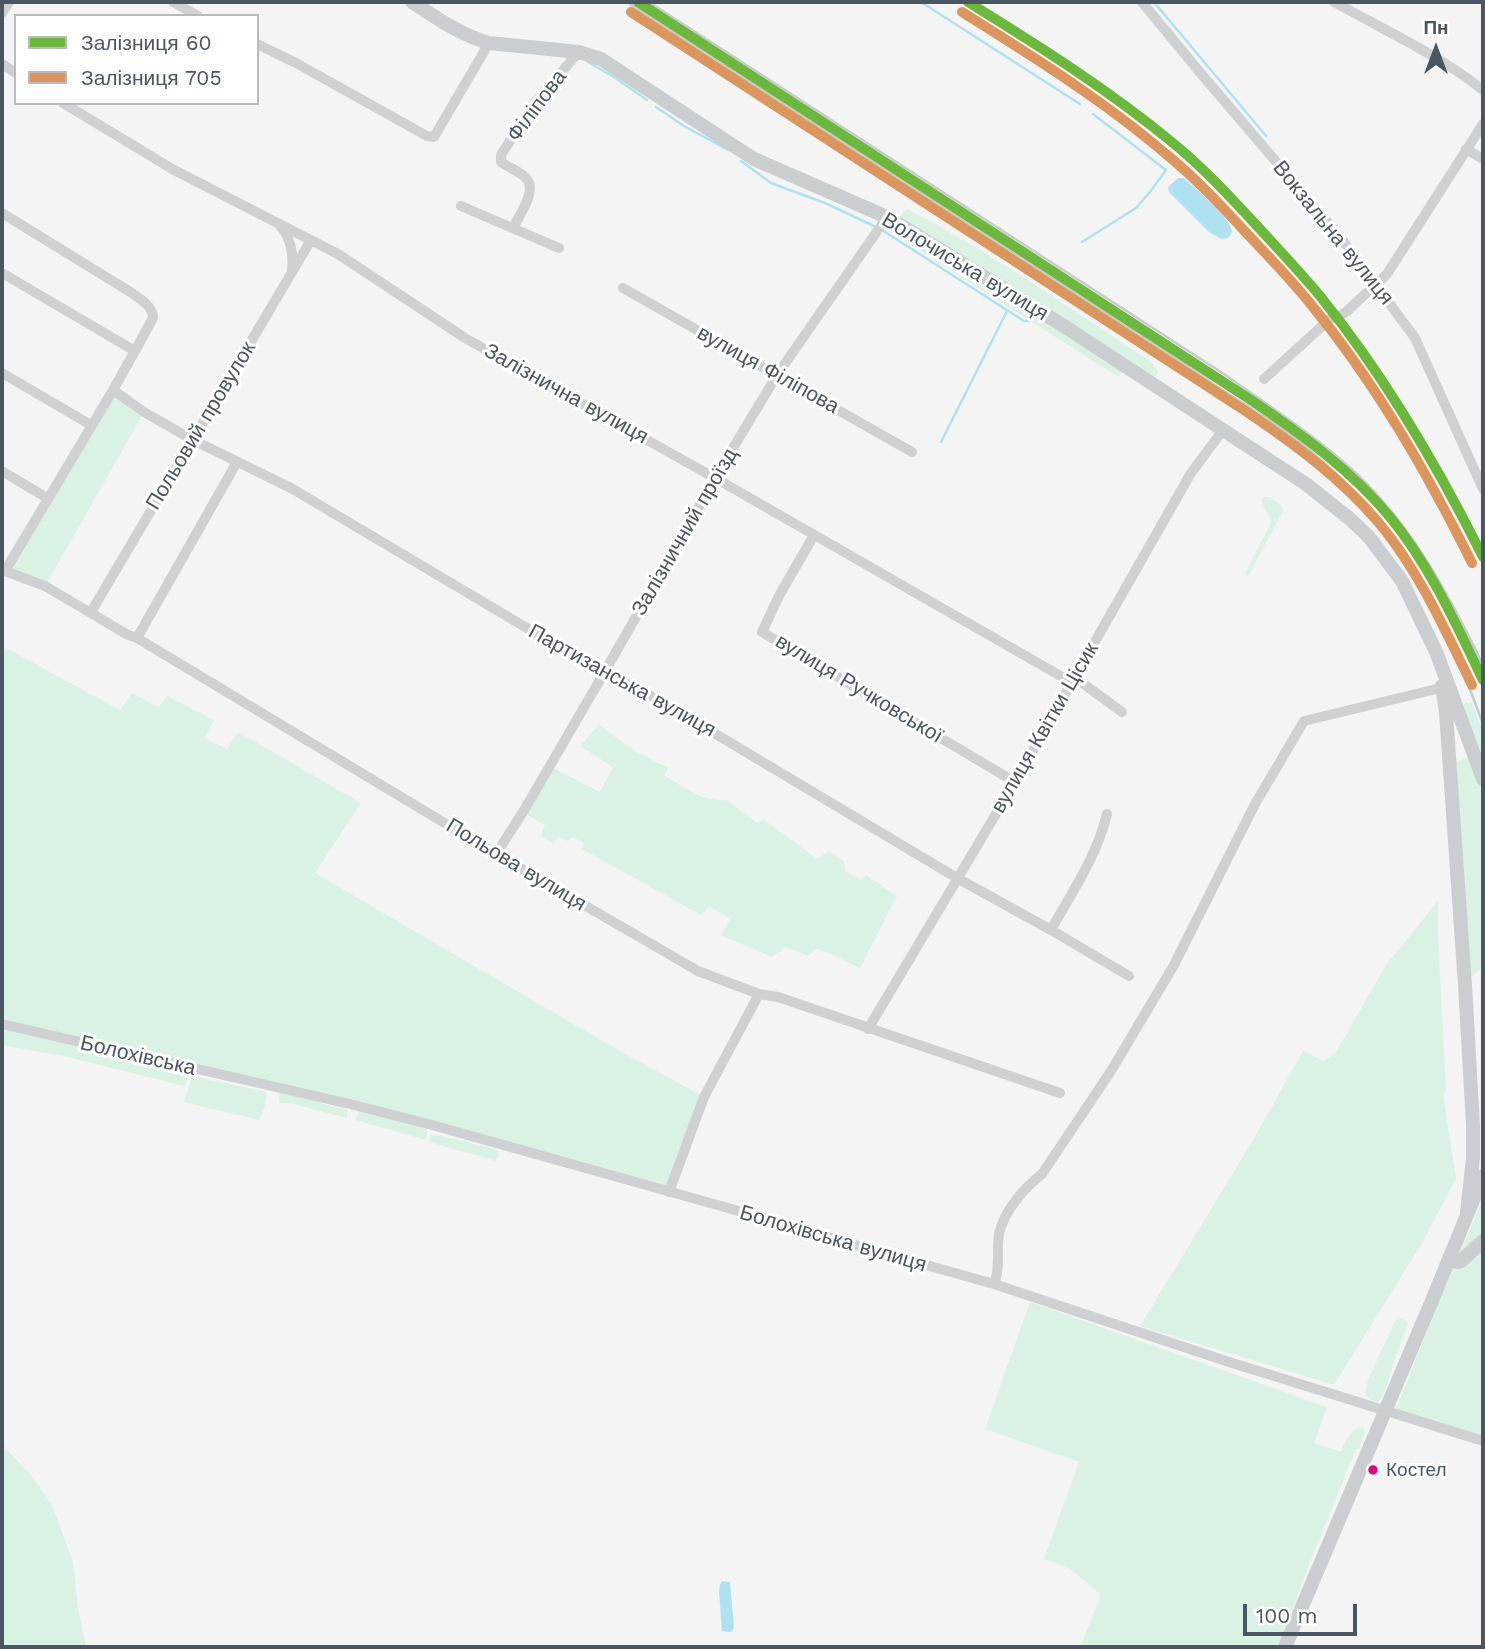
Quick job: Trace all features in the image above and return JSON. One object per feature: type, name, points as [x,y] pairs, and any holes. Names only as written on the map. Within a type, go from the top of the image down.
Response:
[{"type":"main road","name":"Волочиська вулиця","points":[[412,2],[460,32],[489,43],[579,52],[601,59],[754,159],[887,217],[1067,328],[1306,484],[1369,537],[1402,581],[1437,654],[1446,687]]},
{"type":"main road","points":[[1446,687],[1483,779]]},
{"type":"main road","points":[[1446,687],[1473,1125],[1473,1158],[1467,1212]]},
{"type":"main road","points":[[1450,766],[1456,757],[1464,754],[1475,756]]},
{"type":"main road","points":[[1469,1071],[1472,1089],[1476,1097],[1483,1102]]},
{"type":"main road","points":[[1285,1647],[1483,1176]]},
{"type":"main road","points":[[1449,1259],[1461,1261],[1483,1241]]},
{"type":"street","points":[[2,13],[9,2]]},
{"type":"street","points":[[173,2],[194,14]]},
{"type":"street","name":"Вокзальна вулиця","points":[[1142,2],[1341,238],[1415,338],[1483,489]]},
{"type":"street","points":[[1334,2],[1467,77],[1483,90]]},
{"type":"street","points":[[259,45],[427,136],[434,137],[489,43]]},
{"type":"street","name":"Філіпова","points":[[513,228],[531,190],[530,183],[501,162],[501,155],[535,103],[579,52]]},
{"type":"street","name":"Залізнична вулиця","points":[[66,105],[174,170],[338,254],[465,338],[1072,680],[1122,712]]},
{"type":"street","points":[[1264,379],[1331,318],[1337,318],[1347,311],[1387,274],[1483,124]]},
{"type":"street","points":[[1466,149],[1483,159]]},
{"type":"street","points":[[461,206],[559,247]]},
{"type":"street","points":[[2,213],[132,293],[150,307],[153,313],[153,318],[113,390],[3,571]]},
{"type":"street","name":"Залізничний проїзд","points":[[496,854],[777,374],[887,217]]},
{"type":"street","points":[[275,221],[288,237],[293,260],[292,272]]},
{"type":"street","name":"Польовий провулок","points":[[91,612],[310,240]]},
{"type":"street","points":[[2,273],[135,351]]},
{"type":"street","name":"вулиця Філіпова","points":[[623,288],[912,452]]},
{"type":"street","points":[[2,373],[91,425]]},
{"type":"street","name":"Партизанська вулиця","points":[[113,390],[144,412],[193,440],[290,488],[604,673],[667,705],[957,878],[1129,976]]},
{"type":"street","name":"вулиця Квітки Цісик","points":[[869,1029],[1015,782],[1191,472],[1223,430]]},
{"type":"street","points":[[137,638],[237,462]]},
{"type":"street","points":[[2,471],[47,498]]},
{"type":"street","name":"вулиця Ручковської","points":[[814,535],[779,594],[762,632],[1015,782]]},
{"type":"street","name":"Польова вулиця","points":[[3,571],[45,586],[137,638],[496,854],[698,971],[758,994],[778,997],[1060,1093]]},
{"type":"street","points":[[994,1284],[998,1275],[999,1233],[1012,1205],[1042,1174],[1111,1071],[1174,965],[1255,804],[1304,721],[1446,687]]},
{"type":"street","points":[[1051,930],[1093,855],[1107,814]]},
{"type":"street","points":[[669,1192],[705,1097],[758,994]]},
{"type":"street","name":"Болохівська","points":[[2,1024],[274,1086]]},
{"type":"street","name":"Болохівська вулиця","points":[[274,1086],[432,1125],[994,1284],[1226,1362],[1483,1441]]},
{"type":"green space","points":[[907,209],[1001,263],[1153,363],[1158,372],[1156,376],[1150,377],[900,218]]},
{"type":"green space","points":[[898,229],[1123,368],[1123,373],[1117,376],[895,235]]},
{"type":"green space","points":[[113,390],[144,412],[45,586],[5,571]]},
{"type":"green space","points":[[1270,497],[1281,505],[1283,511],[1249,575],[1246,576],[1245,573],[1270,525],[1270,518],[1261,500]]},
{"type":"green space","points":[[2,646],[120,710],[132,693],[159,707],[167,696],[214,720],[204,738],[227,749],[238,732],[361,803],[315,873],[611,1046],[704,1097],[669,1192],[551,1159],[189,1068],[185,1086],[68,1057],[2,1045]]},
{"type":"green space","points":[[1471,702],[1483,731],[1483,958],[1481,968],[1474,975],[1469,974],[1454,765],[1474,755],[1456,707]]},
{"type":"green space","points":[[599,725],[635,751],[668,768],[664,775],[687,789],[710,799],[727,800],[757,823],[763,819],[817,859],[829,851],[844,861],[845,871],[861,880],[866,875],[897,896],[860,968],[817,948],[808,956],[786,947],[772,957],[721,935],[730,919],[709,906],[701,915],[582,849],[584,843],[572,837],[568,841],[558,837],[553,843],[541,836],[545,825],[523,812],[549,766],[600,792],[613,767],[580,746]]},
{"type":"green space","points":[[1438,901],[1446,1089],[1443,1094],[1456,1179],[1422,1243],[1334,1385],[1140,1326],[1252,1142],[1303,1051],[1324,1061],[1336,1052],[1386,965]]},
{"type":"green space","points":[[192,1076],[267,1092],[265,1107],[259,1120],[184,1102]]},
{"type":"green space","points":[[279,1092],[348,1110],[347,1118],[294,1104],[279,1103]]},
{"type":"green space","points":[[359,1110],[427,1129],[426,1140],[356,1120]]},
{"type":"green space","points":[[431,1135],[496,1149],[499,1154],[496,1161],[429,1142]]},
{"type":"green space","points":[[1483,1199],[1483,1445],[1393,1417]]},
{"type":"green space","points":[[1030,1302],[1327,1407],[1314,1443],[1341,1452],[1351,1433],[1362,1427],[1365,1432],[1359,1449],[1356,1449],[1278,1647],[1080,1647],[1101,1595],[1069,1568],[1044,1559],[1079,1462],[985,1429]]},
{"type":"green space","points":[[1402,1318],[1408,1322],[1386,1388],[1378,1402],[1371,1400],[1365,1394],[1368,1380],[1395,1321]]},
{"type":"green space","points":[[2,1444],[30,1474],[51,1503],[73,1562],[78,1609],[86,1647],[2,1647]]},
{"type":"water","points":[[1178,178],[1184,178],[1224,216],[1232,230],[1228,238],[1221,239],[1209,232],[1169,192],[1168,187]]},
{"type":"water","points":[[722,1581],[730,1582],[734,1628],[731,1632],[722,1631],[719,1591]]},
{"type":"waterway","points":[[921,2],[1080,104]]},
{"type":"waterway","points":[[1154,2],[1266,136]]},
{"type":"waterway","points":[[588,62],[647,100]]},
{"type":"waterway","points":[[656,107],[728,150]]},
{"type":"waterway","points":[[1082,242],[1136,208],[1166,170],[1093,114]]},
{"type":"waterway","points":[[741,161],[771,183],[825,203],[874,226]]},
{"type":"waterway","points":[[882,230],[1024,321],[1035,317]]},
{"type":"waterway","points":[[941,442],[1007,311]]},
{"type":"railway","points":[[627,2],[1297,440],[1348,486],[1400,546],[1429,594],[1483,724]]},
{"type":"railway","points":[[649,2],[1224,374],[1325,447],[1377,495],[1413,540],[1443,588],[1483,665]]},
{"type":"rail line","name":"60","points":[[638,2],[1251,400],[1325,454],[1375,500],[1418,555],[1483,680]]},
{"type":"rail line","name":"60","points":[[968,2],[1073,69],[1149,124],[1196,163],[1260,229],[1320,296],[1388,389],[1428,455],[1483,557]]},
{"type":"rail line","name":"705","points":[[631,12],[1244,410],[1316,462],[1349,491],[1379,523],[1407,561],[1472,685]]},
{"type":"rail line","name":"705","points":[[962,12],[1067,79],[1142,134],[1200,185],[1275,263],[1333,332],[1377,395],[1418,461],[1472,563]]},
{"type":"place","name":"Костел","points":[[1373,1470]]}]
